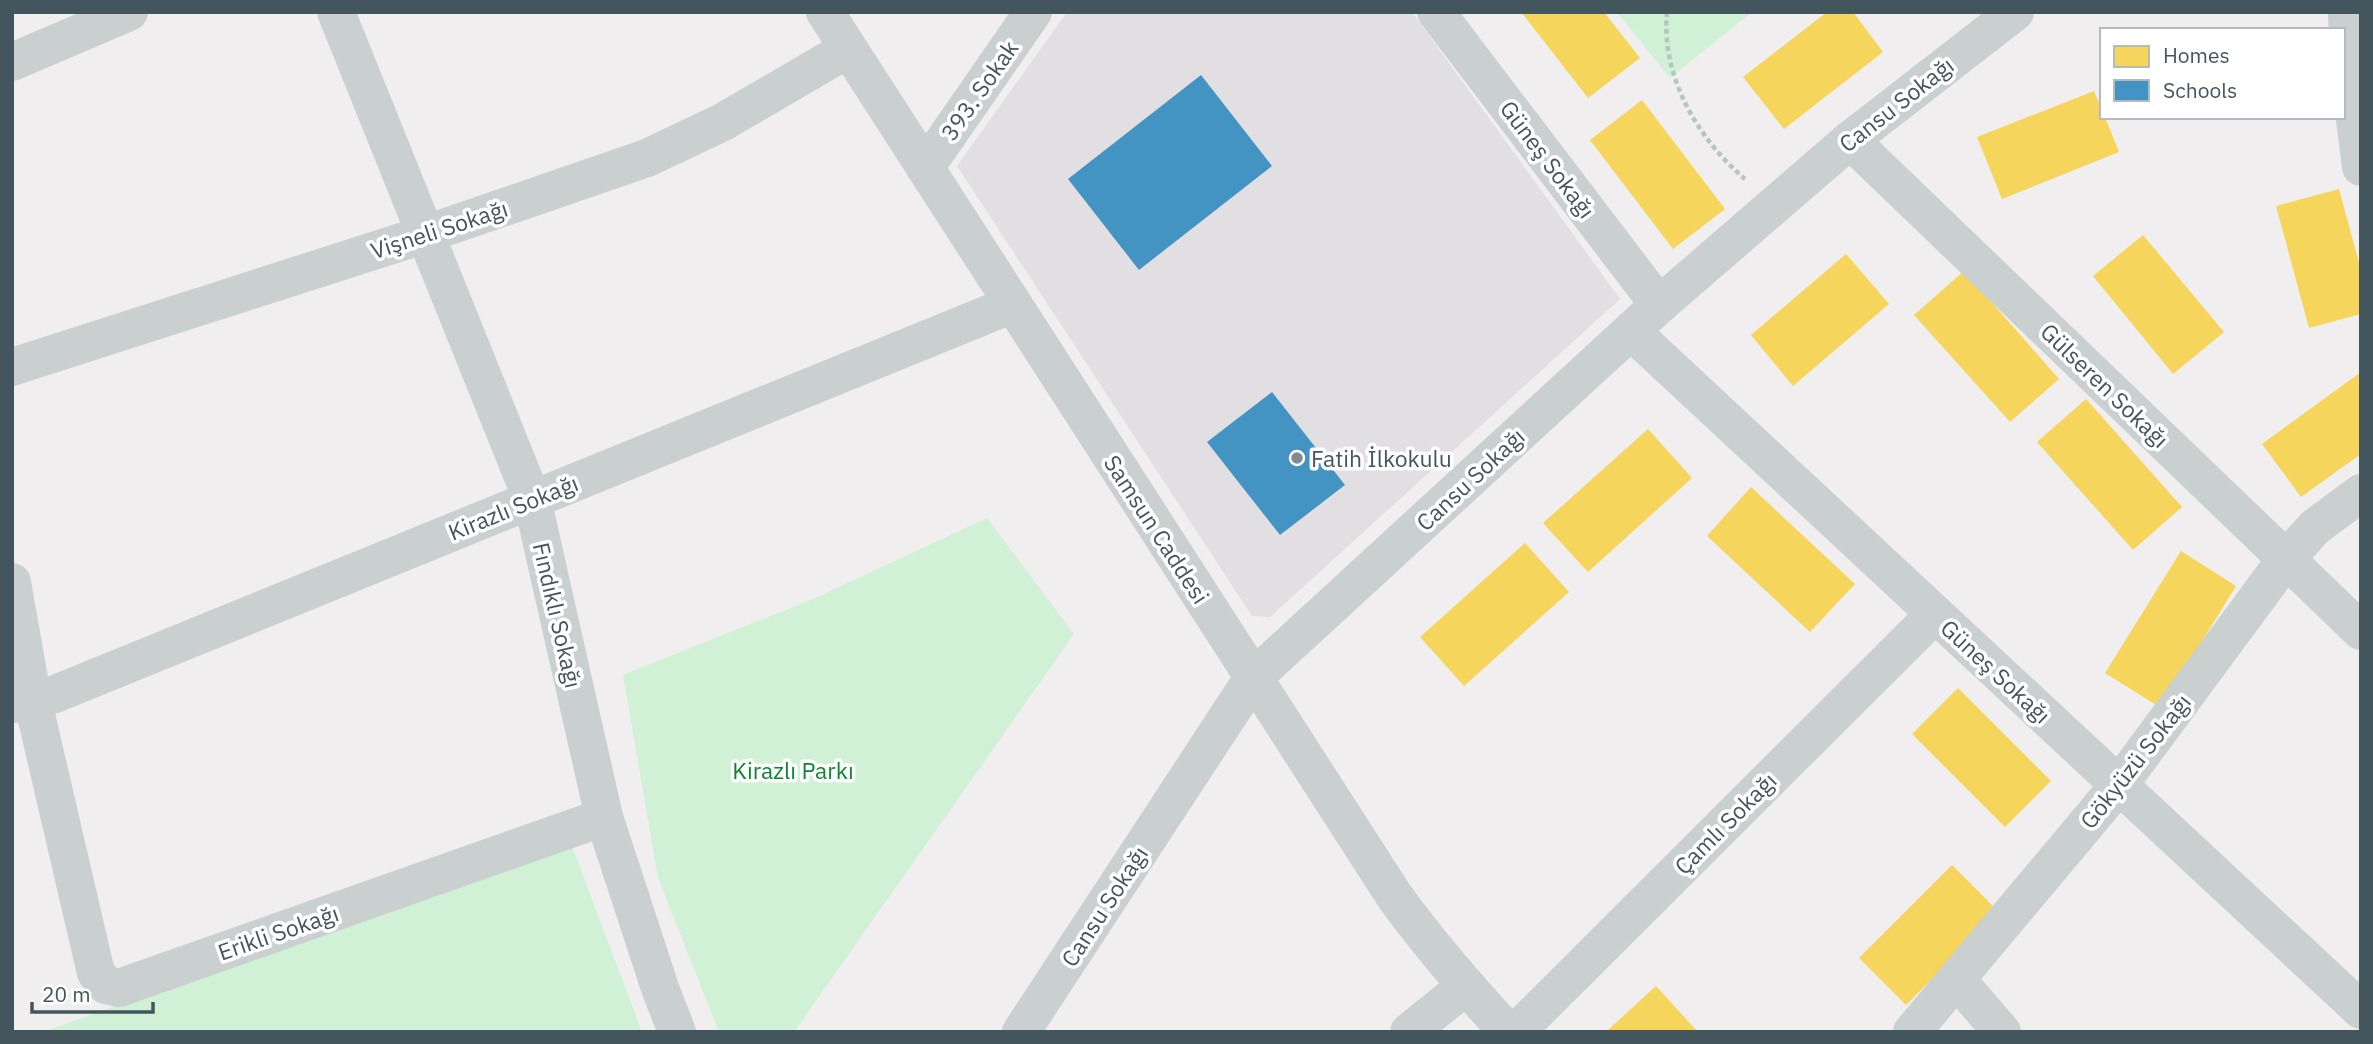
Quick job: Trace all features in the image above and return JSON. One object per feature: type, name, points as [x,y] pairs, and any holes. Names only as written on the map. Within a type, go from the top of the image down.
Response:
[{"type":"street","points":[[12,62],[129,12]]},
{"type":"street","name":"Fındıklı Sokağı","points":[[336,12],[532,499],[604,817],[677,1032]]},
{"type":"street","name":"Samsun Caddesi","points":[[825,12],[1395,897],[1428,942],[1508,1032]]},
{"type":"street","name":"393. Sokak","points":[[925,168],[1033,12]]},
{"type":"street","name":"Güneş Sokağı","points":[[1436,12],[1659,305]]},
{"type":"street","name":"Cansu Sokağı","points":[[1021,1032],[1254,678],[1659,305],[1850,140],[2015,12]]},
{"type":"street","points":[[2347,12],[2348,72],[2361,167]]},
{"type":"street","name":"Vişneli Sokağı","points":[[12,367],[426,234],[647,158],[723,122],[848,49]]},
{"type":"street","name":"Gülseren Sokağı","points":[[1850,140],[2361,631]]},
{"type":"street","name":"Kirazlı Sokağı","points":[[22,703],[1013,304]]},
{"type":"street","name":"Güneş Sokağı","points":[[1631,331],[2361,1010]]},
{"type":"street","name":"Gökyüzü Sokağı","points":[[1912,1032],[2119,786],[2286,559],[2315,527],[2361,493]]},
{"type":"street","name":"Erikli Sokağı","points":[[12,582],[22,703],[96,973],[106,985],[119,988],[604,817]]},
{"type":"street","name":"Çamlı Sokağı","points":[[1516,1032],[1934,614]]},
{"type":"street","points":[[1957,980],[2002,1032]]},
{"type":"street","points":[[1409,1032],[1466,986]]},
{"type":"path","points":[[1667,12],[1665,31],[1670,66],[1680,96],[1710,141],[1740,174],[1775,204]]},
{"type":"shaded area","name":"Fatih İlkokulu","points":[[1067,12],[1412,12],[1620,299],[1270,617],[1252,616],[957,166]]},
{"type":"green space","points":[[1617,12],[1752,12],[1670,78]]},
{"type":"green space","name":"Kirazlı Parkı","points":[[987,518],[1074,634],[794,1032],[719,1032],[658,878],[623,675],[813,599]]},
{"type":"green space","points":[[570,841],[642,1032],[49,1030]]},
{"type":"building: Homes","points":[[1521,12],[1604,12],[1640,58],[1588,98]]},
{"type":"building: Homes","points":[[1827,12],[1853,12],[1883,52],[1784,129],[1743,77]]},
{"type":"building: Homes","points":[[2094,91],[2100,105],[2100,119],[2106,119],[2119,152],[2002,199],[1977,137]]},
{"type":"building: Homes","points":[[1642,100],[1725,209],[1673,249],[1590,140]]},
{"type":"building: Homes","points":[[2339,189],[2361,270],[2361,314],[2309,328],[2276,206]]},
{"type":"building: Homes","points":[[2143,235],[2224,332],[2173,374],[2093,276]]},
{"type":"building: Homes","points":[[1846,254],[1889,304],[1793,386],[1751,335]]},
{"type":"building: Homes","points":[[1964,271],[2059,379],[2010,422],[1914,315]]},
{"type":"building: Homes","points":[[2361,372],[2361,454],[2301,497],[2262,444]]},
{"type":"building: Homes","points":[[2086,399],[2182,507],[2133,550],[2037,442]]},
{"type":"building: Homes","points":[[1648,429],[1692,478],[1588,572],[1543,523]]},
{"type":"building: Homes","points":[[1751,487],[1855,584],[1810,632],[1707,536]]},
{"type":"building: Homes","points":[[1525,543],[1569,592],[1464,686],[1420,637]]},
{"type":"building: Homes","points":[[2181,551],[2236,586],[2161,708],[2105,673]]},
{"type":"building: Homes","points":[[1958,688],[2051,781],[2005,827],[1912,734]]},
{"type":"building: Homes","points":[[1952,865],[1999,912],[1906,1005],[1859,958]]},
{"type":"building: Homes","points":[[1656,986],[1698,1032],[1608,1030]]},
{"type":"building: Schools","points":[[1201,75],[1272,166],[1139,270],[1068,179]]},
{"type":"building: Schools","points":[[1272,392],[1345,485],[1280,535],[1207,442]]},
{"type":"place","name":"Fatih İlkokulu","points":[[1297,458]]}]
